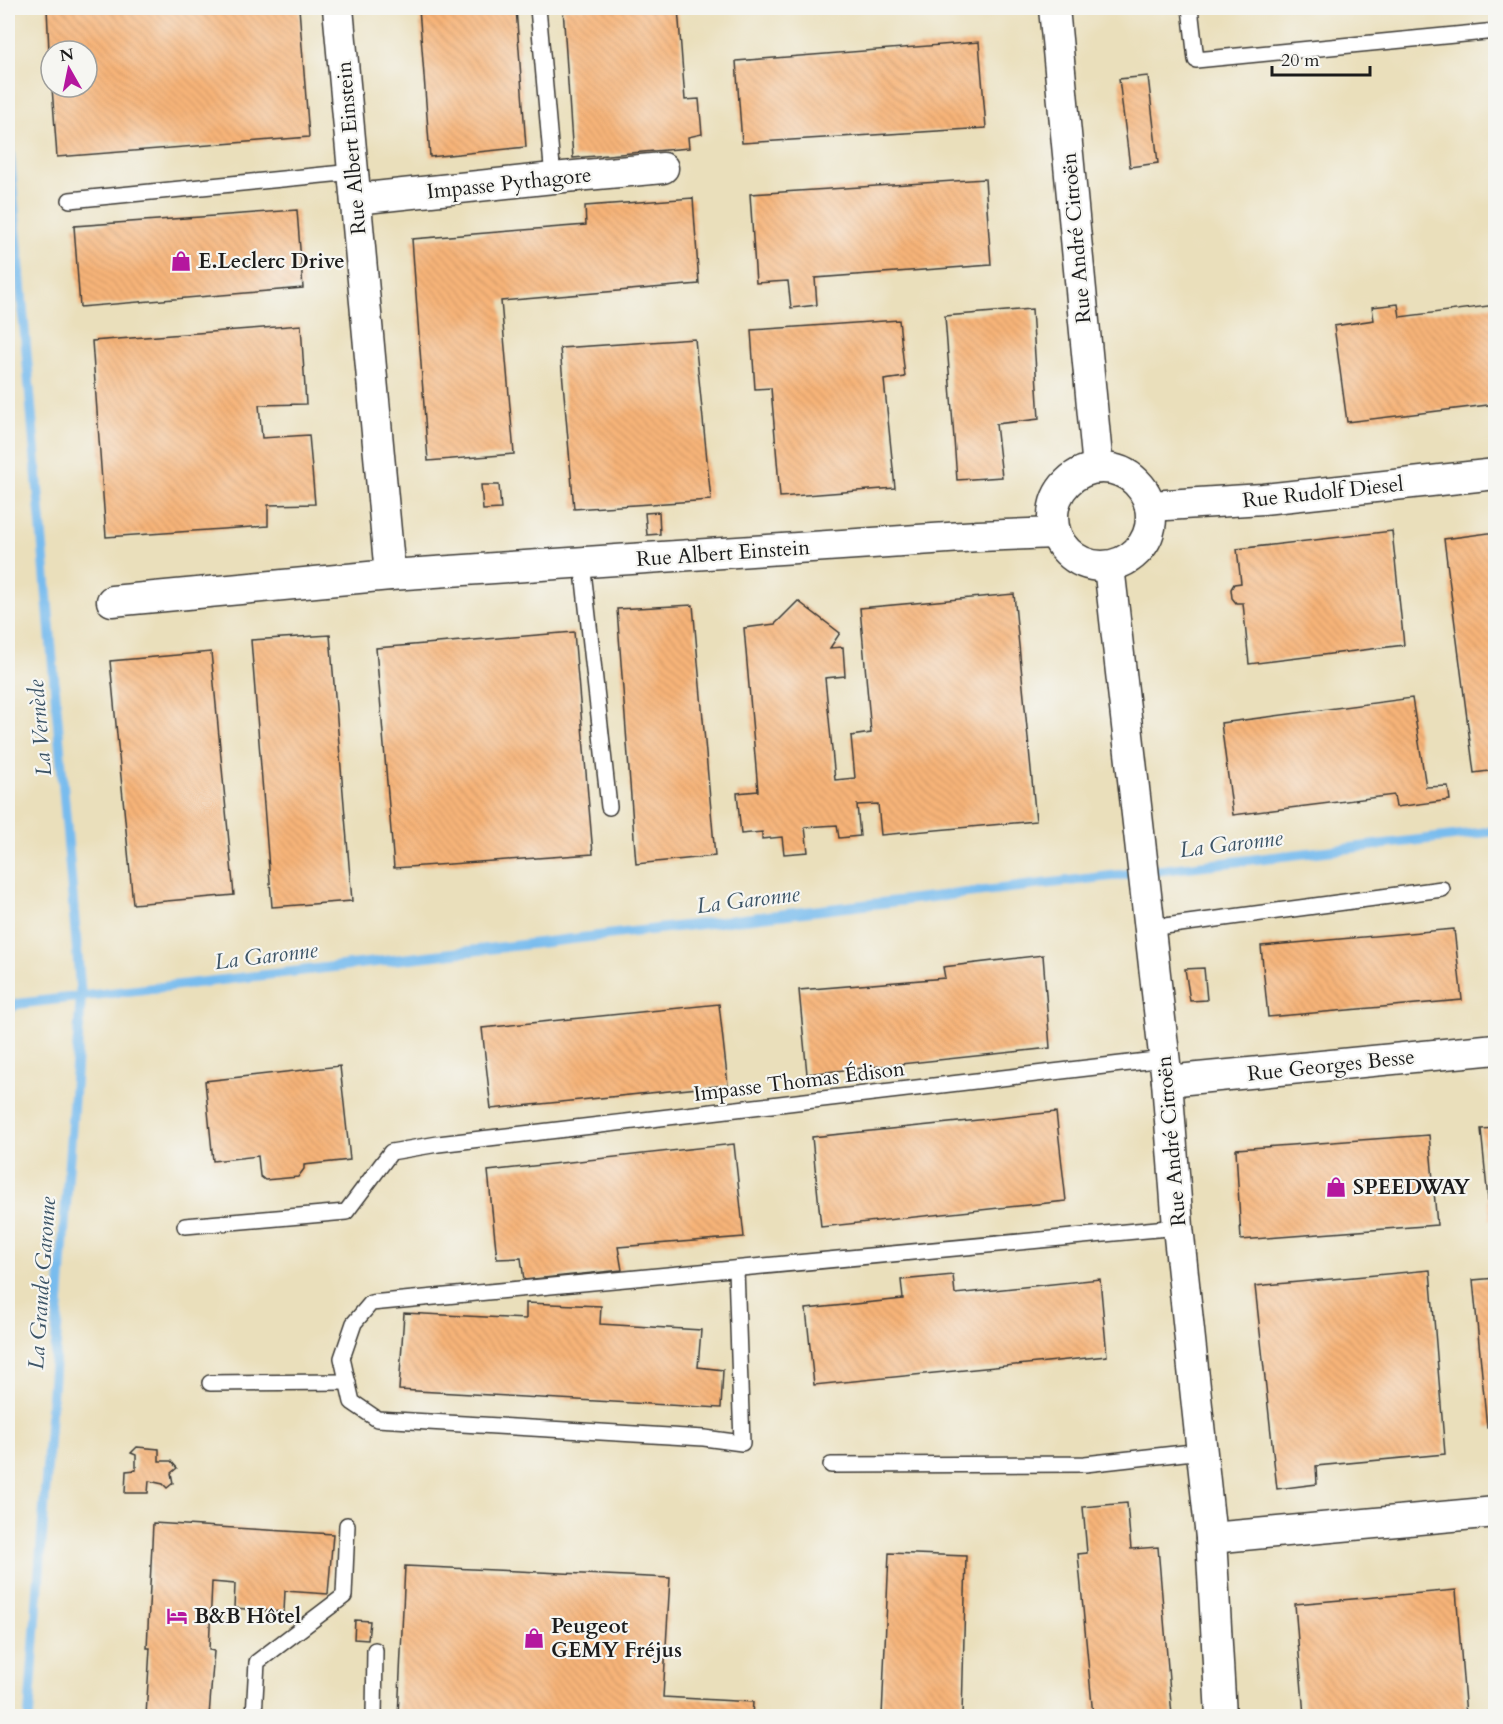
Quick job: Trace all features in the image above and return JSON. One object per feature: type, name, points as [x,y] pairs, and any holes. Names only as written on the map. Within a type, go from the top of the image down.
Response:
[{"type":"street","name":"Rue Albert Einstein","points":[[338,8],[390,575]]},
{"type":"street","name":"Rue André Citroën","points":[[1054,8],[1098,468]]},
{"type":"street","name":"Impasse Pythagore","points":[[354,185],[553,178],[663,168]]},
{"type":"street","points":[[1098,468],[1109,469],[1133,479],[1145,494],[1150,506],[1151,517],[1142,546],[1130,558],[1109,566],[1093,566],[1073,557],[1061,545],[1055,533],[1054,504],[1062,488],[1084,472],[1098,468]]},
{"type":"street","name":"Rue Rudolf Diesel","points":[[1150,506],[1263,499],[1496,474]]},
{"type":"street","name":"Rue Albert Einstein","points":[[112,601],[390,575],[978,536],[1055,533]]},
{"type":"street","name":"Rue André Citroën","points":[[1109,566],[1166,1070],[1178,1227],[1211,1538],[1221,1716]]},
{"type":"street","name":"Rue Georges Besse","points":[[1166,1070],[1496,1049]]},
{"type":"street","points":[[1211,1538],[1496,1512]]},
{"type":"lane","points":[[538,8],[553,178]]},
{"type":"lane","points":[[1190,8],[1196,60],[1496,31]]},
{"type":"lane","points":[[70,200],[354,185]]},
{"type":"lane","points":[[582,562],[609,807]]},
{"type":"lane","points":[[1150,928],[1442,889]]},
{"type":"lane","name":"Impasse Thomas Édison","points":[[185,1226],[346,1212],[391,1152],[438,1144],[1166,1070]]},
{"type":"lane","points":[[736,1269],[742,1443],[704,1438],[377,1419],[352,1402],[342,1358],[354,1323],[371,1303],[1178,1227]]},
{"type":"lane","points":[[210,1383],[348,1382]]},
{"type":"lane","points":[[831,1465],[1085,1464],[1202,1451]]},
{"type":"lane","points":[[254,1716],[257,1662],[344,1596],[347,1525]]},
{"type":"lane","points":[[374,1716],[375,1650]]},
{"type":"building","points":[[47,8],[299,8],[309,137],[57,157],[53,99],[99,99],[99,39],[48,39]]},
{"type":"building","points":[[419,8],[516,8],[526,147],[430,157]]},
{"type":"building","points":[[563,8],[678,8],[685,100],[699,99],[702,134],[688,137],[689,148],[573,158]]},
{"type":"building","points":[[979,42],[986,128],[742,143],[736,61]]},
{"type":"building","points":[[1148,76],[1158,163],[1130,167],[1119,79]]},
{"type":"building","points":[[985,179],[991,265],[815,278],[817,305],[791,308],[788,281],[756,283],[750,194]]},
{"type":"building","points":[[693,198],[699,284],[501,301],[514,454],[428,461],[412,239],[586,225],[585,206]]},
{"type":"building","points":[[297,210],[303,288],[80,307],[74,226]]},
{"type":"building","points":[[1398,304],[1400,317],[1496,305],[1496,404],[1347,422],[1334,326],[1374,320],[1372,307]]},
{"type":"building","points":[[1032,309],[1039,419],[996,424],[1002,477],[957,480],[945,316]]},
{"type":"building","points":[[899,320],[905,377],[884,380],[895,488],[780,497],[771,388],[755,389],[751,330]]},
{"type":"building","points":[[301,325],[306,404],[259,405],[262,438],[309,435],[315,504],[268,505],[268,526],[106,537],[92,341]]},
{"type":"building","points":[[695,339],[711,500],[574,509],[560,348]]},
{"type":"building","points":[[481,485],[499,485],[501,509],[483,510]]},
{"type":"building","points":[[659,512],[660,534],[647,535],[645,513]]},
{"type":"building","points":[[1392,531],[1404,645],[1249,664],[1243,603],[1236,603],[1232,598],[1231,589],[1234,584],[1241,583],[1237,549]]},
{"type":"building","points":[[1496,532],[1496,770],[1474,773],[1444,539]]},
{"type":"building","points":[[1014,594],[1036,821],[881,835],[878,804],[857,805],[860,836],[839,838],[837,825],[805,827],[808,852],[784,854],[782,837],[762,839],[762,832],[741,834],[737,793],[758,791],[744,628],[775,624],[798,601],[840,633],[830,648],[843,647],[845,676],[825,678],[835,780],[855,778],[851,736],[871,733],[860,608]]},
{"type":"building","points":[[693,605],[715,856],[636,864],[617,609]]},
{"type":"building","points":[[574,632],[593,854],[394,868],[376,648]]},
{"type":"building","points":[[330,635],[352,901],[272,907],[251,640]]},
{"type":"building","points":[[211,652],[234,895],[133,904],[110,661]]},
{"type":"building","points":[[1412,698],[1426,787],[1448,786],[1450,800],[1396,807],[1394,795],[1233,815],[1221,723]]},
{"type":"building","points":[[1454,929],[1462,1000],[1268,1017],[1261,946]]},
{"type":"building","points":[[1043,955],[1050,1048],[807,1074],[799,990],[945,978],[943,967]]},
{"type":"building","points":[[1204,968],[1207,1000],[1190,1001],[1185,969]]},
{"type":"building","points":[[719,1004],[728,1085],[491,1109],[482,1028]]},
{"type":"building","points":[[340,1066],[350,1160],[304,1165],[298,1177],[265,1180],[260,1176],[258,1156],[213,1161],[205,1081]]},
{"type":"building","points":[[1056,1112],[1066,1201],[821,1227],[812,1137]]},
{"type":"building","points":[[1496,1128],[1496,1219],[1490,1220],[1481,1129]]},
{"type":"building","name":"SPEEDWAY","points":[[1429,1135],[1437,1225],[1241,1240],[1236,1149]]},
{"type":"building","points":[[734,1144],[744,1237],[618,1247],[622,1270],[524,1280],[521,1258],[497,1259],[488,1171]]},
{"type":"building","points":[[1430,1270],[1445,1454],[1316,1466],[1317,1484],[1277,1489],[1255,1286]]},
{"type":"building","points":[[953,1275],[955,1294],[1100,1279],[1107,1356],[814,1385],[806,1309],[903,1299],[901,1280]]},
{"type":"building","points":[[1496,1278],[1496,1427],[1487,1428],[1473,1280]]},
{"type":"building","points":[[526,1303],[601,1306],[600,1324],[701,1330],[698,1367],[723,1370],[721,1408],[399,1390],[404,1313],[526,1319]]},
{"type":"building","points":[[137,1447],[159,1449],[159,1461],[171,1461],[177,1468],[171,1473],[173,1483],[167,1488],[163,1484],[149,1481],[148,1493],[125,1493],[126,1471],[136,1470],[136,1455],[131,1453]]},
{"type":"building","points":[[1127,1503],[1131,1549],[1158,1547],[1172,1716],[1093,1716],[1078,1554],[1087,1553],[1083,1507]]},
{"type":"building","points":[[153,1523],[333,1534],[328,1594],[285,1591],[284,1612],[234,1608],[235,1584],[212,1582],[209,1650],[214,1651],[209,1716],[146,1716]]},
{"type":"building","points":[[889,1553],[966,1556],[962,1716],[882,1716]]},
{"type":"building","name":"Peugeot GEMY Fréjus","points":[[405,1566],[670,1578],[663,1697],[753,1702],[752,1716],[398,1716]]},
{"type":"building","points":[[1456,1590],[1466,1716],[1304,1716],[1295,1604]]},
{"type":"building","points":[[355,1620],[370,1621],[368,1640],[354,1639]]},
{"type":"waterway","name":"La Vernède","points":[[8,134],[81,997],[29,1716]]},
{"type":"waterway","name":"La Garonne","points":[[8,1010],[17,1004],[1496,831]]},
{"type":"place","name":"E.Leclerc Drive","points":[[181,261]]},
{"type":"place","name":"SPEEDWAY","points":[[1336,1187]]},
{"type":"place","name":"B&B Hôtel","points":[[177,1616]]},
{"type":"place","name":"Peugeot GEMY Fréjus","points":[[534,1638]]},
{"type":"water label","name":"La Grande Garonne","points":[[41,1283]]}]
